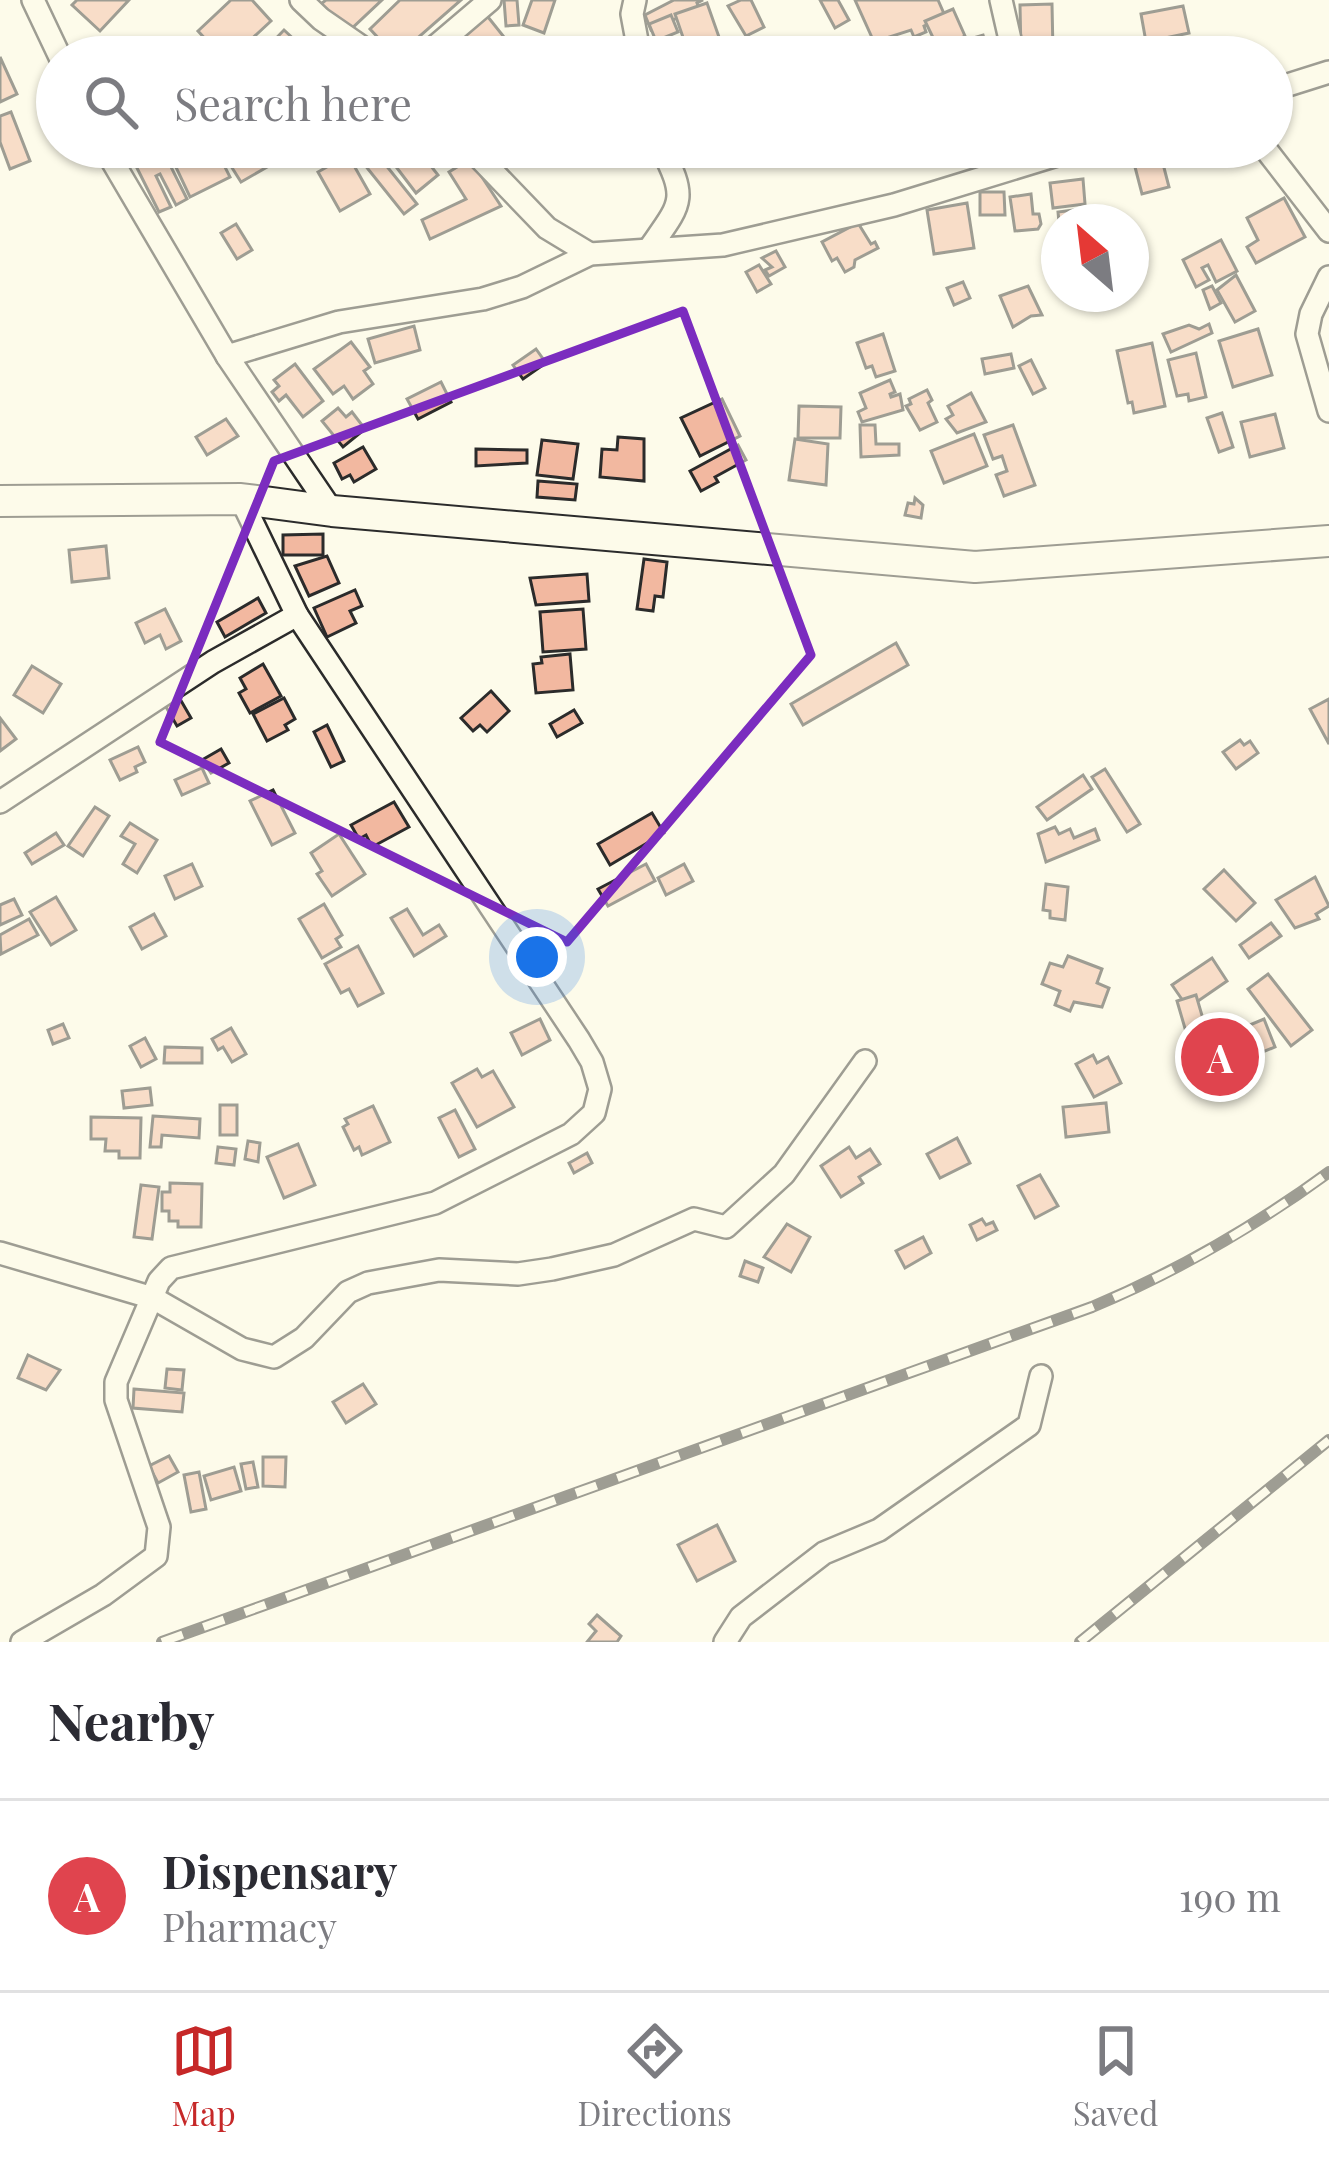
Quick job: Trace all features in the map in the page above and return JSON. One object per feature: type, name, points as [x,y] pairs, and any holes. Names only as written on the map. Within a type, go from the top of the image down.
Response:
[{"type":"street","points":[[34,0],[51,36]]},
{"type":"street","points":[[301,0],[345,36]]},
{"type":"street","points":[[448,36],[490,0]]},
{"type":"street","points":[[635,0],[636,36]]},
{"type":"street","points":[[1001,0],[1009,36]]},
{"type":"street","points":[[1293,83],[1329,72]]},
{"type":"street","points":[[116,168],[227,356],[332,512]]},
{"type":"street","points":[[489,168],[547,228],[590,254]]},
{"type":"street","points":[[650,248],[681,196],[672,168]]},
{"type":"street","points":[[227,356],[339,322],[483,298],[522,286],[590,254],[723,245],[894,205],[1007,168]]},
{"type":"street","points":[[1280,168],[1329,231]]},
{"type":"street","points":[[1329,277],[1307,334],[1329,411]]},
{"type":"street","points":[[22,1642],[103,1595],[156,1556],[159,1527],[116,1400],[122,1363],[159,1281],[171,1268],[435,1203],[571,1134],[594,1113],[600,1089],[579,1040],[297,616],[241,500]]},
{"type":"street","points":[[0,501],[241,500],[332,512],[975,567],[1329,541]]},
{"type":"street","points":[[0,802],[213,662],[297,616]]},
{"type":"street","points":[[0,1253],[153,1298],[242,1349],[274,1357],[304,1338],[348,1292],[368,1283],[440,1270],[518,1274],[552,1269],[614,1255],[694,1219],[726,1227],[784,1174],[865,1061]]},
{"type":"street","points":[[725,1642],[741,1617],[824,1553],[879,1530],[1029,1425],[1041,1376]]},
{"type":"highlighted area","points":[[683,311],[811,655],[567,942],[160,742],[274,461]]},
{"type":"building","points":[[77,0],[129,0],[100,31],[72,5]]},
{"type":"building","points":[[231,0],[252,0],[271,21],[255,36],[203,36],[198,31]]},
{"type":"building","points":[[326,0],[382,0],[349,31],[317,7]]},
{"type":"building","points":[[400,0],[461,0],[420,36],[376,36],[370,29]]},
{"type":"building","points":[[504,0],[517,0],[519,25],[506,26]]},
{"type":"building","points":[[532,0],[555,0],[544,33],[523,25]]},
{"type":"building","points":[[674,0],[703,0],[697,3],[699,8],[651,30],[645,15]]},
{"type":"building","points":[[751,0],[764,27],[746,36],[728,6]]},
{"type":"building","points":[[820,0],[838,0],[849,20],[835,28]]},
{"type":"building","points":[[855,0],[938,0],[945,16],[924,26],[926,32],[916,36],[911,30],[871,36]]},
{"type":"building","points":[[707,3],[719,36],[683,36],[675,14]]},
{"type":"building","points":[[1052,4],[1053,36],[1021,36],[1020,5]]},
{"type":"building","points":[[1183,6],[1189,33],[1145,36],[1141,14]]},
{"type":"building","points":[[953,9],[965,36],[932,36],[925,21]]},
{"type":"building","points":[[484,12],[503,36],[456,36]]},
{"type":"building","points":[[671,15],[678,32],[654,36],[649,24]]},
{"type":"building","points":[[0,57],[17,94],[0,102]]},
{"type":"building","points":[[11,112],[30,161],[10,169],[0,142],[0,116]]},
{"type":"building","points":[[137,168],[172,168],[187,199],[176,205],[160,174],[156,176],[171,207],[159,212]]},
{"type":"building","points":[[176,168],[226,168],[230,177],[190,197]]},
{"type":"building","points":[[232,168],[265,168],[241,182]]},
{"type":"building","points":[[355,168],[370,194],[340,211],[318,172]]},
{"type":"building","points":[[367,168],[388,168],[417,204],[404,214]]},
{"type":"building","points":[[397,168],[432,168],[438,175],[416,193]]},
{"type":"building","points":[[476,168],[501,206],[430,239],[422,220],[466,199],[449,172]]},
{"type":"building","points":[[1135,168],[1164,168],[1169,187],[1142,194]]},
{"type":"building","points":[[1083,179],[1085,204],[1053,204],[1050,183]]},
{"type":"building","points":[[980,192],[1004,192],[1005,215],[980,215]]},
{"type":"building","points":[[1031,194],[1033,214],[1039,214],[1041,224],[1038,229],[1015,231],[1010,197]]},
{"type":"building","points":[[1284,198],[1305,237],[1256,263],[1247,247],[1258,240],[1247,218]]},
{"type":"building","points":[[967,203],[974,248],[934,254],[927,210]]},
{"type":"building","points":[[858,223],[878,248],[855,260],[854,267],[845,272],[837,258],[832,261],[822,242]]},
{"type":"building","points":[[236,224],[252,250],[237,259],[221,233]]},
{"type":"building","points":[[1221,240],[1237,271],[1216,282],[1208,265],[1202,268],[1209,280],[1196,287],[1183,260]]},
{"type":"building","points":[[776,251],[785,267],[769,276],[765,270],[772,267],[762,258]]},
{"type":"building","points":[[759,265],[771,284],[757,292],[746,272]]},
{"type":"building","points":[[1236,275],[1255,311],[1235,322],[1217,290]]},
{"type":"building","points":[[963,282],[970,298],[954,305],[947,288]]},
{"type":"building","points":[[1028,286],[1042,315],[1013,327],[1000,296]]},
{"type":"building","points":[[1212,286],[1221,303],[1210,309],[1203,290]]},
{"type":"building","points":[[1209,324],[1212,333],[1171,352],[1163,334]]},
{"type":"building","points":[[414,326],[420,350],[375,363],[368,339]]},
{"type":"building","points":[[1258,329],[1272,375],[1233,387],[1219,341]]},
{"type":"building","points":[[883,334],[895,371],[876,377],[872,366],[866,368],[857,343]]},
{"type":"building","points":[[351,342],[370,367],[364,371],[373,384],[353,399],[344,386],[333,394],[314,369]]},
{"type":"building","points":[[1152,343],[1165,406],[1134,413],[1117,351]]},
{"type":"building","points":[[536,349],[546,363],[523,379],[513,365]]},
{"type":"building","points":[[1196,353],[1206,397],[1189,401],[1188,394],[1177,396],[1168,360]]},
{"type":"building","points":[[1011,354],[1014,368],[985,374],[982,359]]},
{"type":"building","points":[[1031,360],[1045,388],[1033,394],[1019,366]]},
{"type":"building","points":[[295,364],[323,401],[303,417],[286,395],[279,401],[272,392],[279,386],[274,380]]},
{"type":"building","points":[[890,380],[895,392],[891,397],[900,394],[903,410],[862,422],[858,412],[866,408],[860,393]]},
{"type":"building","points":[[441,382],[451,402],[418,419],[407,399]]},
{"type":"building","points":[[927,390],[937,422],[920,430],[906,406],[911,404],[909,399]]},
{"type":"building","points":[[971,393],[986,422],[957,433],[946,419],[953,415],[948,406]]},
{"type":"building","points":[[722,399],[740,436],[700,456],[681,418]]},
{"type":"building","points":[[799,406],[841,407],[840,438],[798,438]]},
{"type":"building","points":[[338,408],[346,417],[352,412],[365,429],[343,447],[322,421]]},
{"type":"building","points":[[1222,413],[1233,447],[1219,452],[1207,418]]},
{"type":"building","points":[[1275,414],[1284,448],[1250,457],[1241,422]]},
{"type":"building","points":[[226,419],[238,436],[207,455],[196,437]]},
{"type":"building","points":[[860,425],[875,425],[876,444],[899,444],[899,455],[861,457]]},
{"type":"building","points":[[1013,425],[1035,485],[1004,496],[996,475],[1007,471],[1002,456],[993,459],[984,435]]},
{"type":"building","points":[[974,434],[987,466],[944,483],[931,451]]},
{"type":"building","points":[[618,437],[644,439],[644,481],[600,477],[602,449],[617,450]]},
{"type":"building","points":[[795,439],[828,444],[826,485],[789,480]]},
{"type":"building","points":[[542,440],[578,444],[573,479],[537,475]]},
{"type":"building","points":[[738,445],[746,460],[701,491],[690,471]]},
{"type":"building","points":[[363,447],[376,469],[354,482],[350,475],[342,479],[334,463]]},
{"type":"building","points":[[476,449],[527,450],[527,463],[476,466]]},
{"type":"building","points":[[538,481],[577,484],[575,500],[537,497]]},
{"type":"building","points":[[915,498],[923,505],[921,518],[905,515]]},
{"type":"building","points":[[323,534],[323,555],[283,555],[283,535]]},
{"type":"building","points":[[106,546],[109,578],[72,582],[69,550]]},
{"type":"building","points":[[327,556],[339,583],[309,596],[295,566]]},
{"type":"building","points":[[644,559],[667,562],[663,597],[655,596],[653,611],[637,609]]},
{"type":"building","points":[[587,574],[589,601],[536,605],[530,578]]},
{"type":"building","points":[[355,590],[362,606],[350,611],[356,623],[327,637],[314,608]]},
{"type":"building","points":[[258,598],[266,613],[225,637],[217,622]]},
{"type":"building","points":[[165,609],[181,641],[166,649],[160,635],[145,643],[136,623]]},
{"type":"building","points":[[583,609],[586,649],[543,652],[540,612]]},
{"type":"building","points":[[896,643],[908,665],[803,725],[791,704]]},
{"type":"building","points":[[570,654],[573,690],[536,693],[533,664],[542,663],[541,657]]},
{"type":"building","points":[[263,664],[281,696],[250,713],[239,693],[246,689],[240,678]]},
{"type":"building","points":[[32,666],[61,684],[43,713],[14,695]]},
{"type":"building","points":[[491,691],[509,711],[487,732],[480,725],[473,731],[461,718]]},
{"type":"building","points":[[176,692],[191,718],[177,726],[162,700]]},
{"type":"building","points":[[284,698],[295,719],[285,725],[288,730],[267,741],[253,714]]},
{"type":"building","points":[[1329,699],[1329,744],[1310,709]]},
{"type":"building","points":[[574,710],[582,723],[557,737],[550,724]]},
{"type":"building","points":[[0,718],[16,739],[0,751]]},
{"type":"building","points":[[327,725],[344,761],[331,767],[314,732]]},
{"type":"building","points":[[1240,740],[1244,745],[1250,741],[1258,753],[1236,769],[1223,752]]},
{"type":"building","points":[[138,747],[145,762],[120,780],[110,760]]},
{"type":"building","points":[[221,749],[229,763],[211,773],[202,760]]},
{"type":"building","points":[[202,768],[209,783],[182,795],[175,780]]},
{"type":"building","points":[[1105,769],[1140,824],[1127,832],[1092,777]]},
{"type":"building","points":[[1083,775],[1092,789],[1047,820],[1037,807]]},
{"type":"building","points":[[273,790],[295,833],[272,845],[250,801]]},
{"type":"building","points":[[394,802],[409,827],[372,847],[366,835],[359,839],[351,825]]},
{"type":"building","points":[[95,807],[109,816],[83,856],[68,846]]},
{"type":"building","points":[[652,813],[664,833],[610,865],[598,844]]},
{"type":"building","points":[[130,823],[157,840],[137,873],[123,864],[135,844],[121,836]]},
{"type":"building","points":[[1055,827],[1059,834],[1070,829],[1074,838],[1095,829],[1099,840],[1046,862],[1038,834]]},
{"type":"building","points":[[56,833],[64,845],[32,864],[25,853]]},
{"type":"building","points":[[339,834],[365,874],[332,896],[317,874],[322,871],[311,853]]},
{"type":"building","points":[[192,864],[202,886],[175,899],[165,876]]},
{"type":"building","points":[[646,864],[655,881],[608,906],[598,889]]},
{"type":"building","points":[[684,864],[693,881],[666,895],[658,878]]},
{"type":"building","points":[[1224,870],[1255,903],[1236,921],[1204,889]]},
{"type":"building","points":[[1315,877],[1329,906],[1316,914],[1319,919],[1295,928],[1276,900]]},
{"type":"building","points":[[1046,884],[1068,887],[1065,920],[1050,918],[1050,911],[1043,910]]},
{"type":"building","points":[[56,897],[76,930],[51,945],[30,912]]},
{"type":"building","points":[[14,899],[22,915],[0,925],[0,905]]},
{"type":"building","points":[[324,904],[342,935],[336,939],[341,947],[322,958],[299,919]]},
{"type":"building","points":[[407,909],[423,935],[439,925],[446,936],[414,956],[391,918]]},
{"type":"building","points":[[154,914],[166,936],[142,949],[130,927]]},
{"type":"building","points":[[29,919],[38,935],[1,954],[0,935]]},
{"type":"building","points":[[1271,923],[1281,936],[1249,958],[1240,945]]},
{"type":"building","points":[[358,946],[383,993],[358,1006],[349,989],[341,993],[325,964]]},
{"type":"building","points":[[1068,956],[1102,969],[1097,983],[1109,988],[1102,1007],[1074,1002],[1070,1011],[1055,1005],[1060,991],[1042,984],[1050,963],[1063,967]]},
{"type":"building","points":[[1212,958],[1227,981],[1188,1008],[1172,985]]},
{"type":"building","points":[[1268,974],[1312,1030],[1291,1046],[1248,989]]},
{"type":"building","points":[[1196,995],[1208,1036],[1189,1042],[1177,1001]]},
{"type":"building","points":[[540,1019],[550,1040],[522,1055],[511,1033]]},
{"type":"building","points":[[1264,1019],[1275,1047],[1201,1077],[1190,1051],[1203,1054],[1209,1042]]},
{"type":"building","points":[[63,1024],[69,1038],[53,1044],[48,1030]]},
{"type":"building","points":[[231,1028],[246,1054],[232,1062],[212,1039]]},
{"type":"building","points":[[145,1038],[156,1059],[141,1067],[130,1046]]},
{"type":"building","points":[[165,1047],[202,1048],[202,1063],[164,1063]]},
{"type":"building","points":[[1093,1055],[1097,1063],[1108,1057],[1121,1083],[1094,1097],[1076,1064]]},
{"type":"building","points":[[477,1069],[482,1077],[493,1071],[514,1107],[477,1127],[452,1083]]},
{"type":"building","points":[[150,1088],[152,1105],[124,1108],[122,1091]]},
{"type":"building","points":[[1106,1103],[1109,1132],[1066,1137],[1063,1107]]},
{"type":"building","points":[[220,1105],[237,1105],[237,1135],[220,1135]]},
{"type":"building","points":[[373,1106],[390,1142],[362,1155],[359,1147],[354,1150],[343,1127],[348,1124],[345,1119]]},
{"type":"building","points":[[455,1110],[475,1149],[459,1157],[439,1118]]},
{"type":"building","points":[[153,1116],[200,1119],[199,1138],[162,1135],[161,1147],[150,1147]]},
{"type":"building","points":[[91,1117],[141,1118],[140,1158],[119,1158],[119,1151],[105,1151],[106,1139],[91,1139]]},
{"type":"building","points":[[957,1138],[970,1163],[940,1178],[927,1154]]},
{"type":"building","points":[[248,1141],[260,1143],[258,1162],[245,1159]]},
{"type":"building","points":[[298,1144],[315,1185],[284,1198],[267,1157]]},
{"type":"building","points":[[218,1147],[236,1149],[234,1165],[216,1163]]},
{"type":"building","points":[[849,1147],[856,1158],[870,1149],[880,1164],[859,1177],[863,1183],[841,1197],[821,1166]]},
{"type":"building","points":[[587,1153],[592,1163],[574,1173],[569,1163]]},
{"type":"building","points":[[1040,1175],[1058,1206],[1035,1218],[1018,1186]]},
{"type":"building","points":[[170,1183],[202,1184],[201,1227],[178,1227],[178,1221],[169,1221],[169,1211],[162,1211],[162,1192],[170,1192]]},
{"type":"building","points":[[141,1185],[159,1187],[152,1239],[134,1237]]},
{"type":"building","points":[[982,1219],[986,1225],[993,1222],[997,1230],[977,1240],[970,1225]]},
{"type":"building","points":[[787,1224],[810,1237],[791,1272],[764,1257]]},
{"type":"building","points":[[923,1237],[931,1253],[905,1268],[896,1251]]},
{"type":"building","points":[[745,1261],[763,1268],[758,1282],[740,1276]]},
{"type":"building","points":[[28,1355],[60,1370],[46,1390],[18,1378]]},
{"type":"building","points":[[167,1369],[184,1370],[182,1390],[165,1388]]},
{"type":"building","points":[[363,1384],[376,1404],[346,1423],[333,1402]]},
{"type":"building","points":[[134,1389],[184,1393],[182,1412],[133,1408]]},
{"type":"building","points":[[169,1456],[178,1472],[158,1483],[149,1466]]},
{"type":"building","points":[[263,1457],[286,1457],[285,1487],[263,1486]]},
{"type":"building","points":[[253,1462],[258,1487],[246,1489],[241,1464]]},
{"type":"building","points":[[234,1467],[241,1491],[211,1500],[204,1476]]},
{"type":"building","points":[[199,1472],[206,1509],[191,1512],[184,1475]]},
{"type":"building","points":[[717,1525],[735,1561],[697,1581],[678,1545]]},
{"type":"building","points":[[597,1615],[621,1636],[617,1642],[587,1642],[596,1631],[589,1624]]},
{"type":"railway","points":[[162,1642],[1092,1307],[1215,1247],[1329,1172]]},
{"type":"railway","points":[[1080,1642],[1329,1440]]},
{"type":"place","name":"Dispensary","points":[[1220,1057]]}]
